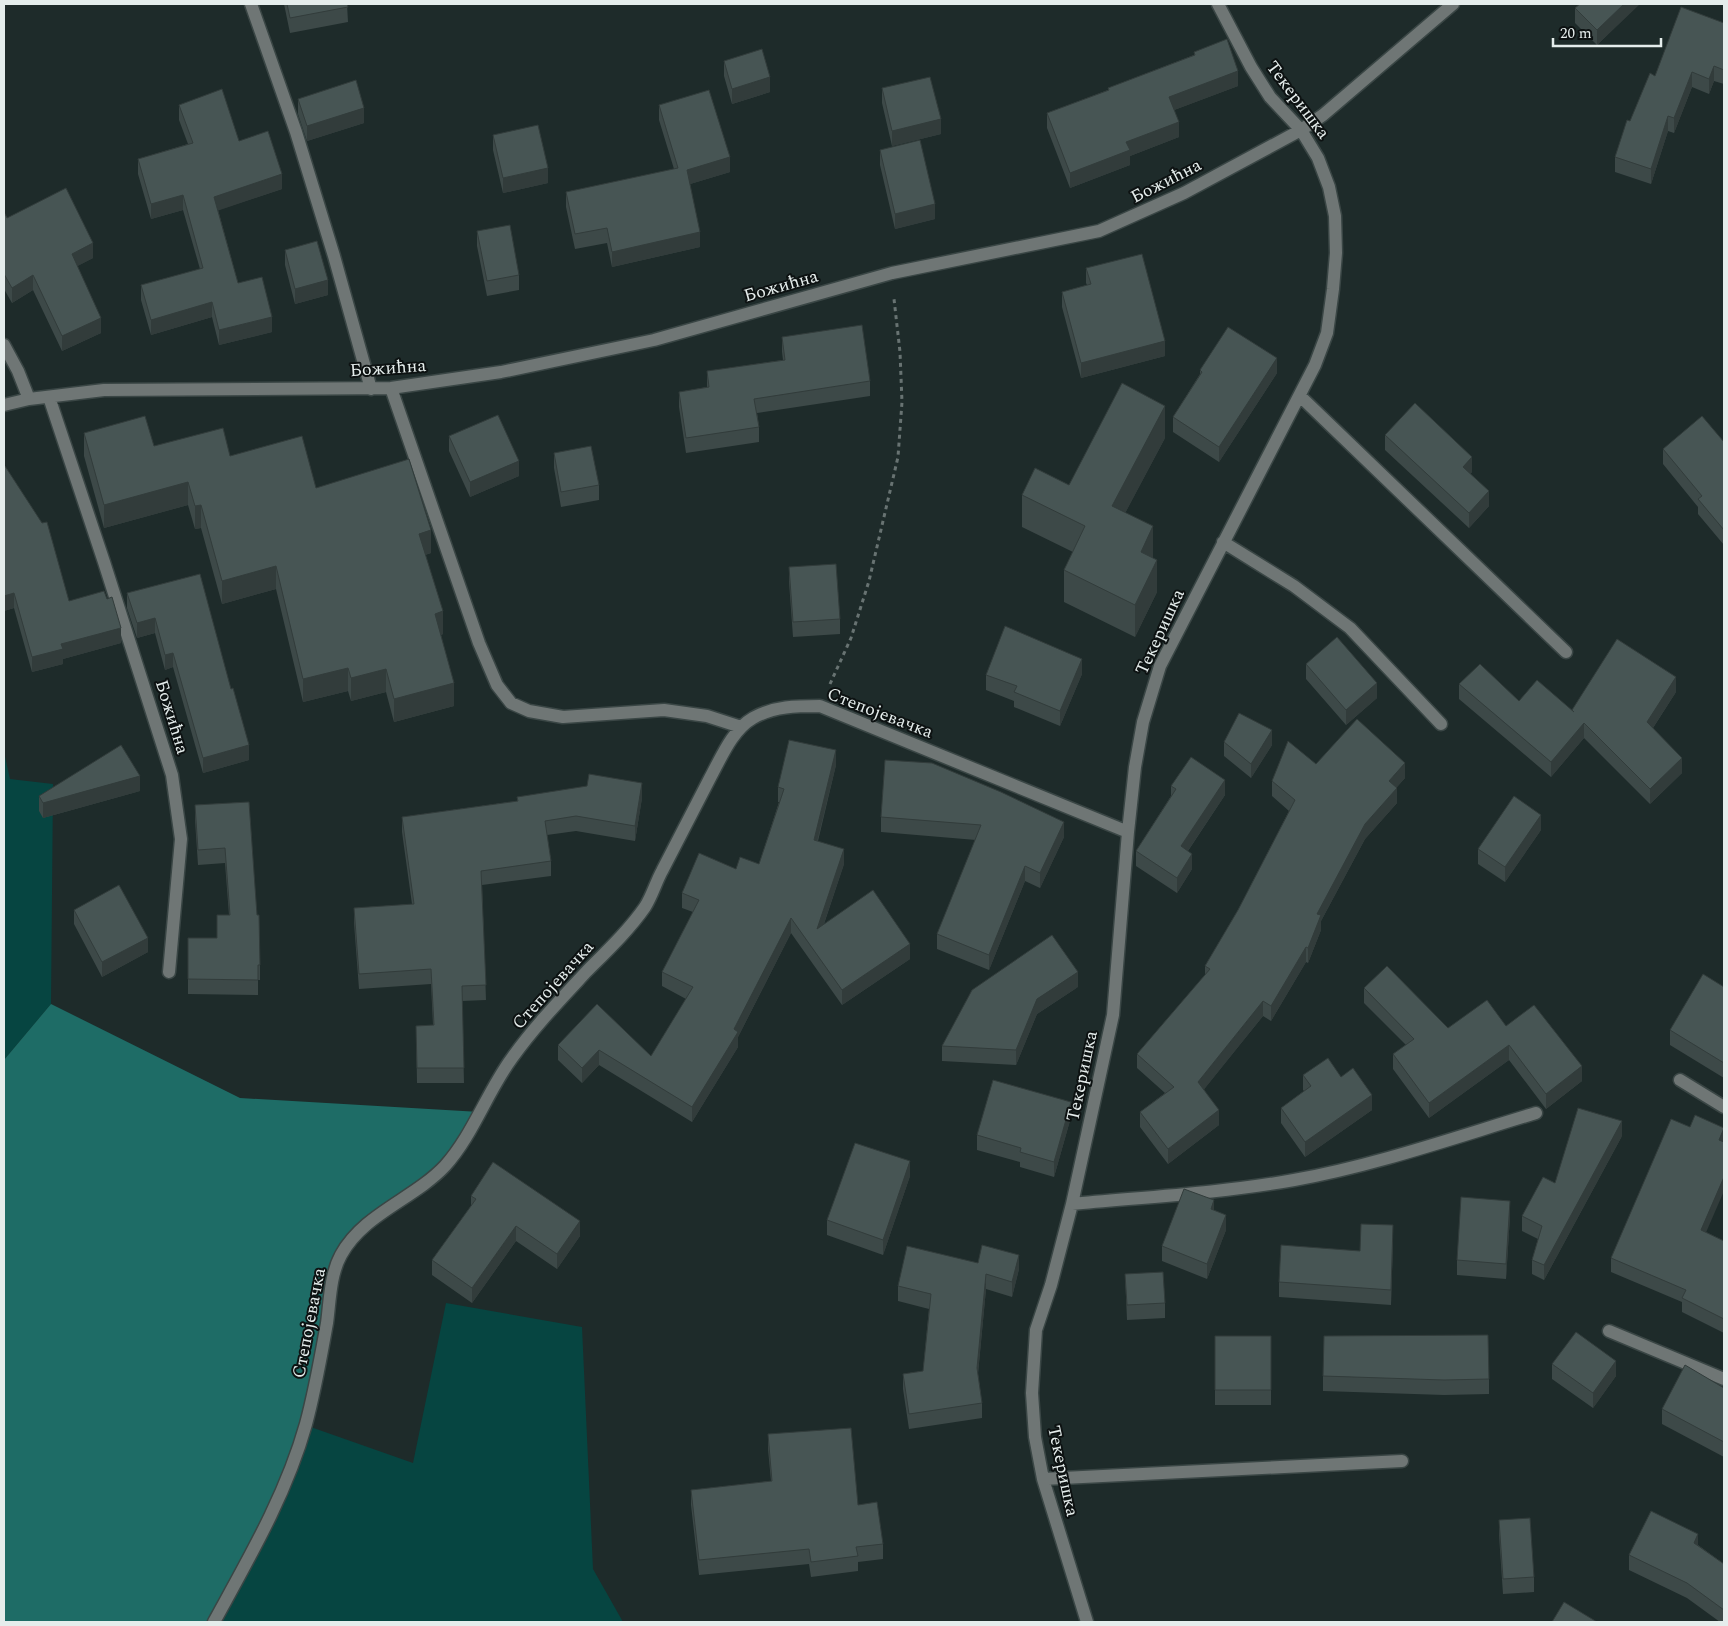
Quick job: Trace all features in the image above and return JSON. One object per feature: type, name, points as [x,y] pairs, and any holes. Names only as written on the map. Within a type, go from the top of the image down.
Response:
[{"type":"street","points":[[250,4],[296,132],[334,256],[371,389]]},
{"type":"street","name":"Текеришка","points":[[1087,1622],[1042,1479],[1034,1437],[1032,1393],[1036,1330],[1072,1204],[1113,1015],[1128,832],[1135,767],[1143,722],[1160,666],[1315,365],[1327,333],[1334,289],[1336,253],[1335,216],[1329,187],[1318,158],[1301,130],[1270,97],[1218,4]]},
{"type":"street","name":"Божићна","points":[[4,405],[29,399],[104,390],[391,388],[502,372],[654,340],[892,273],[1099,231],[1184,193],[1301,130],[1323,115],[1454,4]]},
{"type":"street","points":[[4,345],[18,371],[29,399]]},
{"type":"street","points":[[391,388],[479,643],[497,685],[511,703],[529,711],[563,717],[664,710],[707,716],[741,727]]},
{"type":"street","points":[[1300,396],[1566,652]]},
{"type":"street","name":"Божићна","points":[[49,397],[172,775],[181,838],[169,972]]},
{"type":"street","points":[[1223,542],[1294,586],[1350,628],[1441,724]]},
{"type":"street","name":"Степојевачка","points":[[214,1622],[259,1540],[279,1498],[296,1453],[312,1397],[327,1323],[334,1274],[341,1255],[356,1235],[369,1223],[443,1168],[456,1152],[510,1060],[552,1008],[610,948],[646,906],[722,756],[741,727],[751,719],[783,708],[820,706],[1128,832]]},
{"type":"street","points":[[1680,1080],[1724,1106]]},
{"type":"street","points":[[1072,1204],[1224,1190],[1295,1180],[1369,1163],[1536,1114]]},
{"type":"street","points":[[1609,1331],[1724,1379]]},
{"type":"street","points":[[1042,1479],[1402,1461]]},
{"type":"path","points":[[820,706],[851,638],[863,600],[884,522],[898,457],[902,402],[900,352],[892,273]]},
{"type":"shaded area","points":[[4,752],[10,779],[53,784],[51,1004],[4,1060]]},
{"type":"shaded area","points":[[51,1004],[240,1098],[480,1112],[425,1182],[341,1255],[305,1425],[215,1622],[4,1622],[4,1060]]},
{"type":"shaded area","points":[[446,1303],[582,1327],[593,1569],[623,1622],[214,1622],[305,1425],[413,1463]]},
{"type":"building","points":[[287,4],[347,4],[348,7],[290,18]]},
{"type":"building","points":[[1580,4],[1624,4],[1597,30],[1575,8]]},
{"type":"building","points":[[1681,7],[1724,23],[1724,70],[1714,66],[1709,79],[1692,72],[1674,118],[1668,116],[1651,169],[1615,157],[1627,120],[1630,121],[1650,73],[1655,76]]},
{"type":"building","points":[[1227,39],[1238,71],[1169,97],[1179,122],[1126,142],[1130,150],[1070,173],[1047,113],[1195,55],[1194,52]]},
{"type":"building","points":[[762,49],[770,77],[732,89],[724,61]]},
{"type":"building","points":[[930,77],[941,119],[892,131],[882,88]]},
{"type":"building","points":[[356,80],[364,108],[307,126],[298,99]]},
{"type":"building","points":[[222,89],[239,141],[268,131],[282,174],[214,197],[238,283],[262,277],[272,317],[219,330],[212,302],[151,320],[141,285],[203,268],[183,195],[151,204],[138,159],[193,143],[179,105]]},
{"type":"building","points":[[709,90],[730,157],[687,170],[700,232],[612,252],[607,228],[575,234],[566,192],[678,168],[659,105]]},
{"type":"building","points":[[538,125],[548,168],[503,178],[493,135]]},
{"type":"building","points":[[920,140],[935,204],[895,214],[880,150]]},
{"type":"building","points":[[66,188],[93,243],[72,254],[101,318],[62,336],[33,275],[12,288],[4,274],[4,212],[7,218]]},
{"type":"building","points":[[510,225],[519,275],[487,281],[477,231]]},
{"type":"building","points":[[317,241],[328,280],[295,289],[285,250]]},
{"type":"building","points":[[1142,254],[1165,341],[1081,363],[1062,292],[1091,284],[1086,268]]},
{"type":"building","points":[[862,325],[870,381],[754,399],[759,427],[686,438],[679,392],[709,387],[707,371],[785,360],[782,337]]},
{"type":"building","points":[[1228,327],[1277,358],[1219,447],[1173,417]]},
{"type":"building","points":[[1122,383],[1165,406],[1112,506],[1153,526],[1141,552],[1157,560],[1135,605],[1064,570],[1085,526],[1022,495],[1035,468],[1069,485]]},
{"type":"building","points":[[1415,403],[1472,457],[1463,467],[1489,491],[1469,513],[1385,435]]},
{"type":"building","points":[[498,415],[519,461],[470,482],[449,436]]},
{"type":"building","points":[[145,416],[154,446],[223,428],[230,456],[302,436],[316,488],[409,459],[431,530],[419,534],[443,611],[435,614],[454,683],[394,699],[386,669],[351,678],[348,668],[303,679],[276,566],[222,581],[201,505],[195,506],[188,482],[104,505],[84,433]]},
{"type":"building","points":[[1702,416],[1724,442],[1724,530],[1698,499],[1702,496],[1663,449]]},
{"type":"building","points":[[591,446],[599,485],[561,492],[554,453]]},
{"type":"building","points":[[5,466],[42,523],[47,522],[69,601],[104,591],[107,599],[112,597],[121,628],[61,644],[63,649],[32,657],[14,593],[4,596]]},
{"type":"building","points":[[836,564],[840,619],[793,622],[789,567]]},
{"type":"building","points":[[200,574],[231,689],[233,688],[249,745],[203,758],[173,653],[165,655],[155,618],[137,623],[127,593]]},
{"type":"building","points":[[1005,626],[1082,659],[1060,711],[1014,692],[1017,686],[986,675]]},
{"type":"building","points":[[1337,637],[1377,683],[1346,710],[1306,664]]},
{"type":"building","points":[[1617,639],[1676,677],[1647,722],[1682,758],[1650,789],[1584,723],[1551,762],[1459,684],[1480,664],[1519,701],[1537,680],[1574,712],[1572,710]]},
{"type":"building","points":[[1239,713],[1272,730],[1251,764],[1224,742]]},
{"type":"building","points":[[1357,719],[1405,763],[1389,781],[1397,788],[1365,824],[1317,914],[1321,915],[1308,948],[1306,947],[1271,1006],[1263,1001],[1198,1082],[1219,1110],[1168,1149],[1140,1112],[1174,1087],[1137,1054],[1210,969],[1205,966],[1238,910],[1295,800],[1272,781],[1288,741],[1316,764]]},
{"type":"building","points":[[789,740],[836,750],[814,840],[844,849],[817,929],[873,890],[910,944],[842,990],[791,918],[734,1029],[738,1032],[692,1107],[599,1050],[582,1068],[558,1045],[597,1004],[651,1056],[693,987],[662,972],[699,900],[682,893],[699,853],[736,869],[740,857],[759,864],[784,789],[778,787]]},
{"type":"building","points":[[121,745],[140,776],[43,803],[39,796]]},
{"type":"building","points":[[1191,757],[1225,780],[1181,846],[1192,854],[1177,878],[1136,851],[1176,789],[1171,786]]},
{"type":"building","points":[[885,760],[932,763],[1001,792],[1064,822],[1040,873],[1025,866],[989,955],[937,934],[981,825],[881,817]]},
{"type":"building","points":[[589,774],[642,783],[635,826],[576,816],[545,821],[551,861],[481,871],[486,985],[462,986],[464,1068],[417,1068],[416,1026],[434,1025],[431,969],[359,974],[354,908],[414,904],[402,817],[518,801],[517,797],[587,786]]},
{"type":"building","points":[[1514,796],[1541,815],[1505,867],[1478,849]]},
{"type":"building","points":[[249,802],[257,915],[259,915],[260,965],[258,965],[258,980],[188,979],[188,938],[217,938],[217,915],[230,915],[225,848],[198,850],[195,805]]},
{"type":"building","points":[[119,885],[148,938],[102,962],[74,910]]},
{"type":"building","points":[[1052,935],[1078,972],[1037,999],[1016,1050],[942,1046],[972,990]]},
{"type":"building","points":[[1387,966],[1448,1028],[1487,1000],[1506,1026],[1534,1005],[1582,1066],[1546,1094],[1509,1045],[1429,1103],[1393,1054],[1414,1039],[1364,988]]},
{"type":"building","points":[[1703,974],[1724,987],[1724,1063],[1670,1030]]},
{"type":"building","points":[[1328,1058],[1341,1077],[1353,1068],[1372,1095],[1305,1142],[1281,1108],[1311,1086],[1303,1075]]},
{"type":"building","points":[[993,1080],[1071,1102],[1054,1162],[1020,1152],[1021,1148],[977,1135]]},
{"type":"building","points":[[1578,1108],[1622,1121],[1544,1265],[1532,1260],[1542,1226],[1522,1216],[1543,1177],[1555,1183]]},
{"type":"building","points":[[1695,1115],[1724,1128],[1719,1140],[1724,1142],[1724,1177],[1701,1230],[1724,1241],[1724,1319],[1682,1298],[1686,1290],[1611,1258],[1671,1119],[1690,1127]]},
{"type":"building","points":[[855,1143],[910,1161],[883,1240],[827,1220]]},
{"type":"building","points":[[493,1162],[580,1221],[557,1254],[516,1226],[472,1288],[432,1260],[476,1199],[471,1196]]},
{"type":"building","points":[[1184,1189],[1214,1200],[1211,1209],[1226,1215],[1207,1264],[1162,1246]]},
{"type":"building","points":[[1461,1197],[1510,1201],[1506,1264],[1457,1260]]},
{"type":"building","points":[[1361,1224],[1393,1225],[1391,1290],[1279,1282],[1281,1245],[1360,1251]]},
{"type":"building","points":[[982,1245],[1019,1255],[1012,1282],[986,1274],[977,1368],[982,1403],[909,1414],[903,1374],[923,1371],[931,1294],[898,1286],[907,1246],[978,1263]]},
{"type":"building","points":[[1163,1272],[1165,1303],[1127,1305],[1125,1274]]},
{"type":"building","points":[[1576,1332],[1616,1361],[1593,1393],[1552,1364]]},
{"type":"building","points":[[1488,1335],[1489,1379],[1444,1380],[1323,1376],[1324,1336]]},
{"type":"building","points":[[1215,1336],[1271,1336],[1271,1390],[1215,1390]]},
{"type":"building","points":[[1685,1365],[1724,1388],[1724,1442],[1662,1409]]},
{"type":"building","points":[[851,1428],[858,1505],[877,1502],[883,1544],[856,1547],[858,1556],[811,1562],[809,1549],[699,1560],[691,1490],[772,1481],[768,1434]]},
{"type":"building","points":[[1651,1511],[1698,1534],[1694,1543],[1724,1564],[1724,1610],[1687,1583],[1629,1555]]},
{"type":"building","points":[[1530,1518],[1534,1577],[1503,1579],[1499,1520]]},
{"type":"building","points":[[1564,1602],[1597,1622],[1552,1622]]}]
